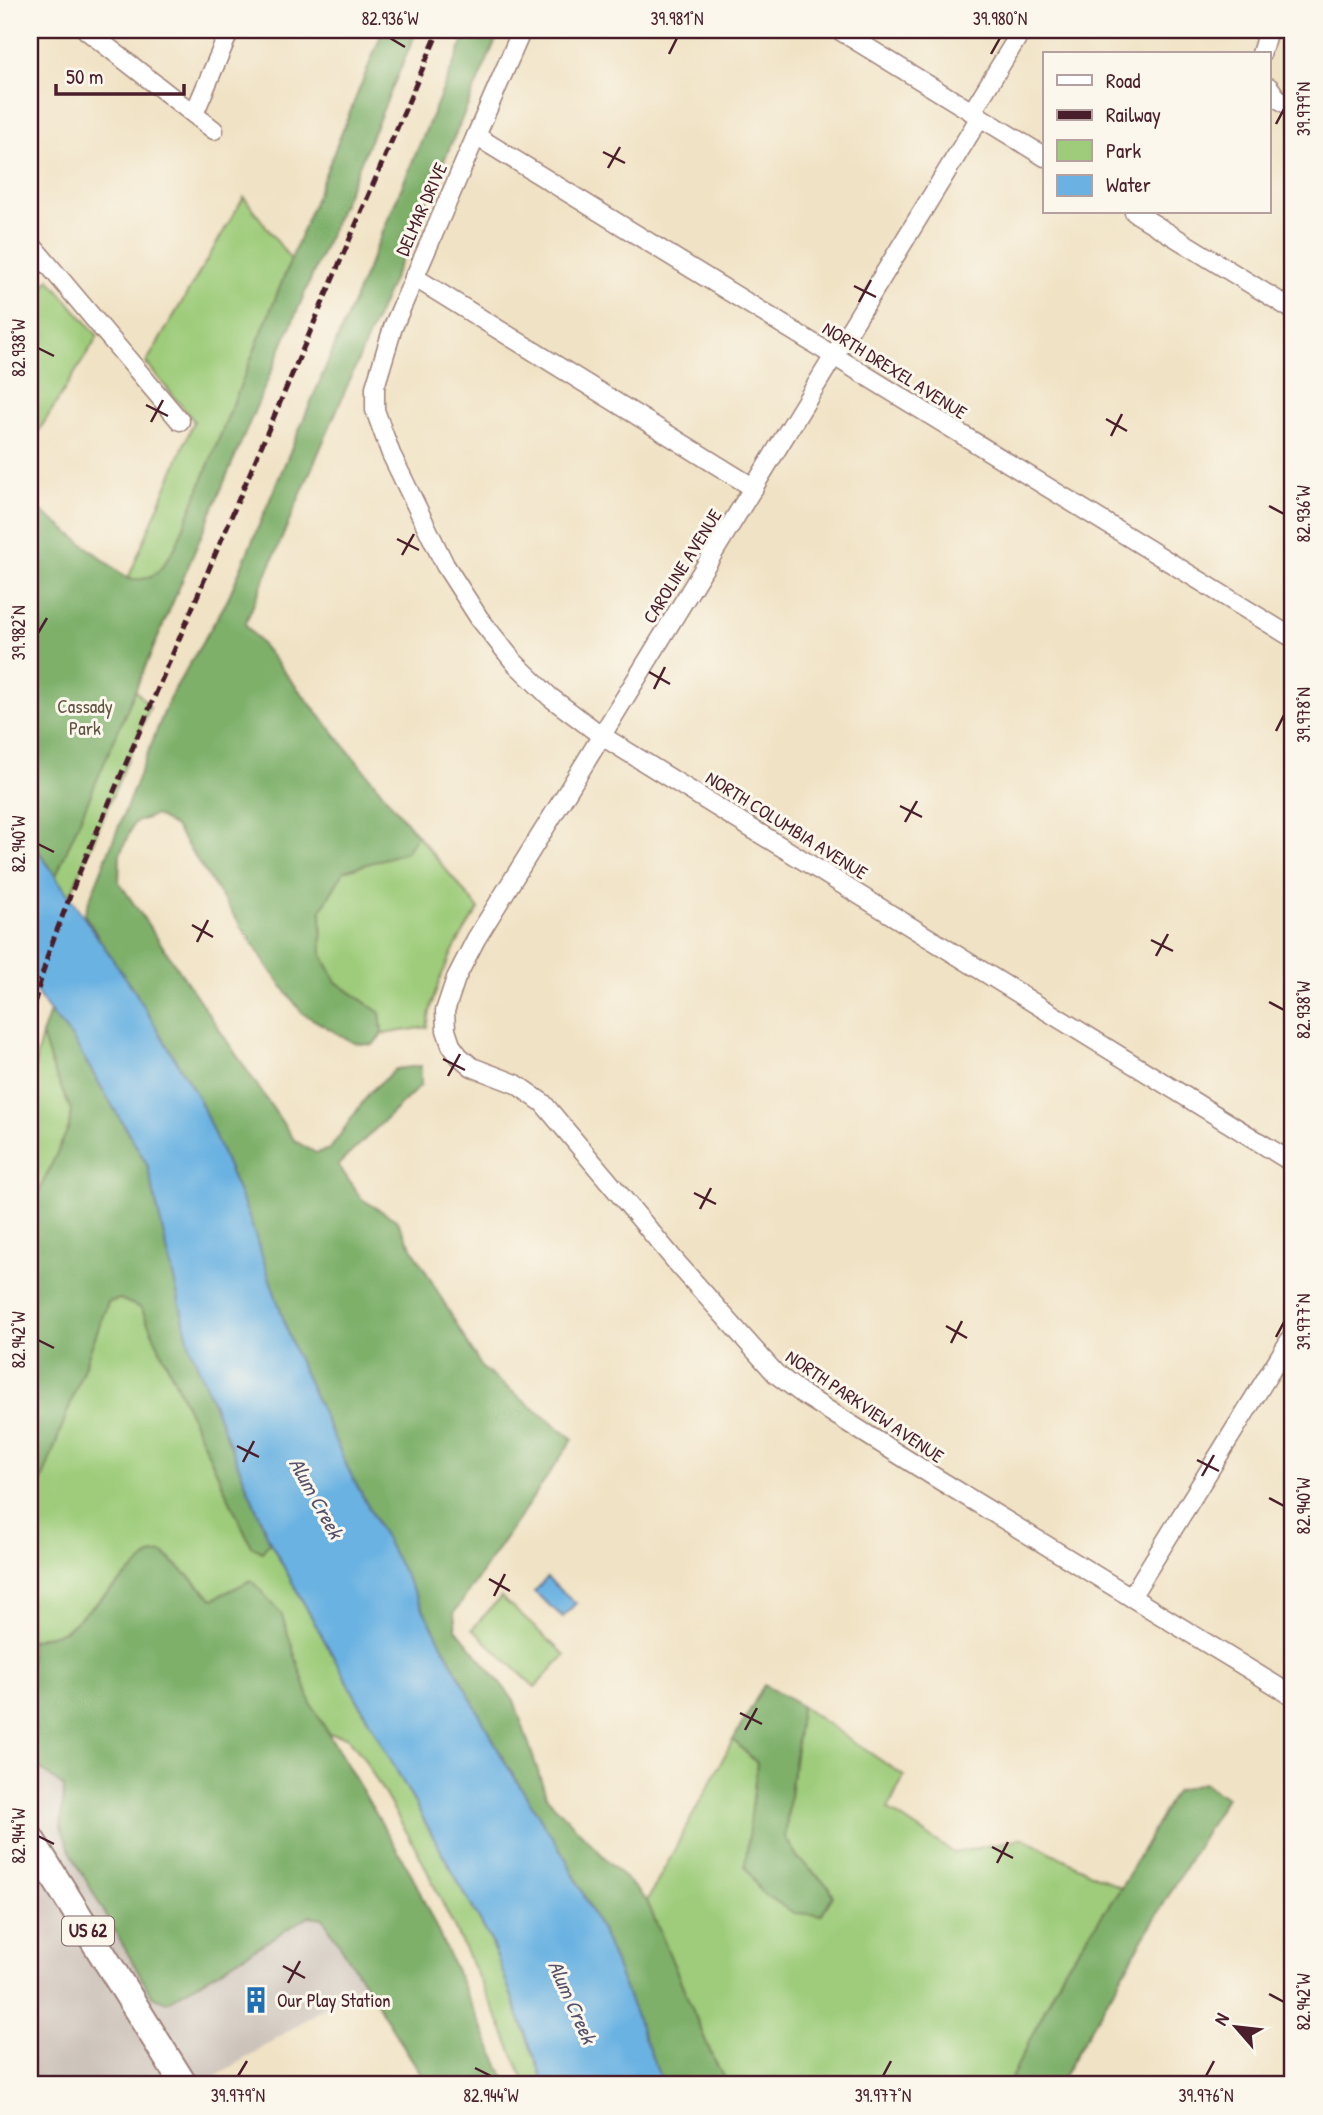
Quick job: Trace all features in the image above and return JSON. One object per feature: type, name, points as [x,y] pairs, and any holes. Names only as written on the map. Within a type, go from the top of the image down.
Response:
[{"type":"main road","name":"US 62","points":[[30,1838],[184,2085]]},
{"type":"street","points":[[86,30],[214,130]]},
{"type":"street","points":[[194,114],[230,30]]},
{"type":"street","name":"DELMAR DRIVE","points":[[375,410],[375,387],[393,327],[522,30]]},
{"type":"street","points":[[839,30],[1043,156]]},
{"type":"street","name":"CAROLINE AVENUE","points":[[452,1045],[446,1030],[446,1011],[456,978],[475,939],[754,488],[976,114],[1022,30]]},
{"type":"street","points":[[1262,52],[1268,30]]},
{"type":"street","points":[[1270,88],[1277,98],[1293,108]]},
{"type":"street","name":"NORTH DREXEL AVENUE","points":[[476,136],[1293,638]]},
{"type":"street","points":[[1137,214],[1293,310]]},
{"type":"street","points":[[30,243],[180,421]]},
{"type":"street","points":[[414,277],[754,488]]},
{"type":"street","name":"NORTH COLUMBIA AVENUE","points":[[375,410],[391,454],[446,565],[479,618],[514,662],[550,697],[602,736],[1293,1163]]},
{"type":"street","name":"NORTH PARKVIEW AVENUE","points":[[452,1045],[459,1056],[472,1067],[516,1084],[543,1103],[668,1253],[776,1374],[811,1400],[1293,1696]]},
{"type":"street","points":[[1131,1597],[1293,1335]]},
{"type":"shaded area","points":[[30,1761],[64,1787],[61,1827],[167,2002],[309,1916],[323,1918],[365,1982],[203,2085],[30,2085]]},
{"type":"green space","points":[[383,30],[417,30],[56,876],[30,839],[30,502],[128,579],[138,580],[152,576],[162,567],[176,546]]},
{"type":"green space","points":[[468,30],[500,30],[245,624],[417,835],[406,852],[344,871],[321,910],[322,955],[336,982],[380,1013],[382,1034],[373,1045],[354,1043],[302,1013],[270,970],[175,827],[155,815],[134,823],[120,854],[119,882],[295,1141],[316,1153],[330,1149],[370,1092],[396,1069],[421,1066],[421,1085],[338,1165],[362,1199],[396,1220],[482,1368],[573,1439],[454,1613],[456,1629],[514,1700],[547,1798],[647,1901],[712,2056],[728,2085],[663,2085],[606,1941],[566,1859],[506,1764],[349,1471],[295,1353],[247,1212],[200,1101],[84,914],[170,697],[227,601]]},
{"type":"green space","points":[[244,197],[291,260],[176,546],[158,572],[138,580],[128,579],[194,421],[146,363]]},
{"type":"green space","points":[[49,279],[98,336],[30,445],[30,309]]},
{"type":"green space","name":"Cassady Park","points":[[30,566],[150,707],[69,898],[30,840]]},
{"type":"green space","points":[[417,835],[479,909],[446,965],[427,1027],[382,1034],[380,1013],[336,982],[322,955],[321,910],[344,871],[406,852]]},
{"type":"green space","points":[[50,1012],[71,1036],[147,1164],[190,1347],[270,1542],[262,1552],[251,1546],[141,1308],[120,1299],[108,1302],[30,1508],[30,1211],[69,1127],[71,1110],[42,1035]]},
{"type":"green space","points":[[42,1035],[71,1110],[69,1127],[30,1211],[30,1084]]},
{"type":"green space","points":[[120,1299],[141,1308],[251,1546],[262,1552],[270,1542],[491,1941],[545,2085],[526,2085],[500,2023],[417,1850],[363,1757],[347,1737],[328,1733],[311,1704],[281,1613],[213,1599],[164,1553],[150,1555],[65,1631],[30,1640],[30,1508],[108,1302]]},
{"type":"green space","points":[[163,1553],[213,1599],[251,1580],[281,1613],[311,1704],[412,1875],[508,2085],[428,2085],[323,1918],[309,1916],[167,2002],[152,1996],[74,1859],[61,1827],[64,1787],[30,1761],[30,1641],[65,1631],[150,1555]]},
{"type":"green space","points":[[501,1597],[565,1655],[535,1687],[472,1629]]},
{"type":"green space","points":[[764,1685],[801,1706],[785,1837],[798,1858],[829,1887],[833,1896],[821,1915],[794,1913],[760,1891],[745,1866],[757,1763],[733,1740]]},
{"type":"green space","points":[[801,1706],[904,1776],[888,1809],[954,1853],[1023,1838],[1121,1888],[1064,1970],[1008,2085],[728,2085],[712,2056],[647,1901],[733,1740],[757,1763],[746,1866],[821,1915],[833,1895],[829,1887],[798,1858],[785,1837]]},
{"type":"green space","points":[[1203,1783],[1226,1797],[1058,2085],[1008,2085],[1064,1970],[1121,1888],[1175,1791]]},
{"type":"water","name":"Alum Creek","points":[[30,839],[134,990],[200,1101],[247,1212],[295,1353],[349,1471],[506,1764],[566,1859],[606,1941],[663,2085],[545,2085],[491,1941],[270,1542],[190,1347],[147,1164],[71,1036],[30,983]]},
{"type":"water","points":[[547,1578],[576,1603],[563,1617],[534,1592]]},
{"type":"railway","points":[[30,1018],[49,951],[77,878],[439,30]]},
{"type":"place","name":"Our Play Station","points":[[256,2000]]}]
